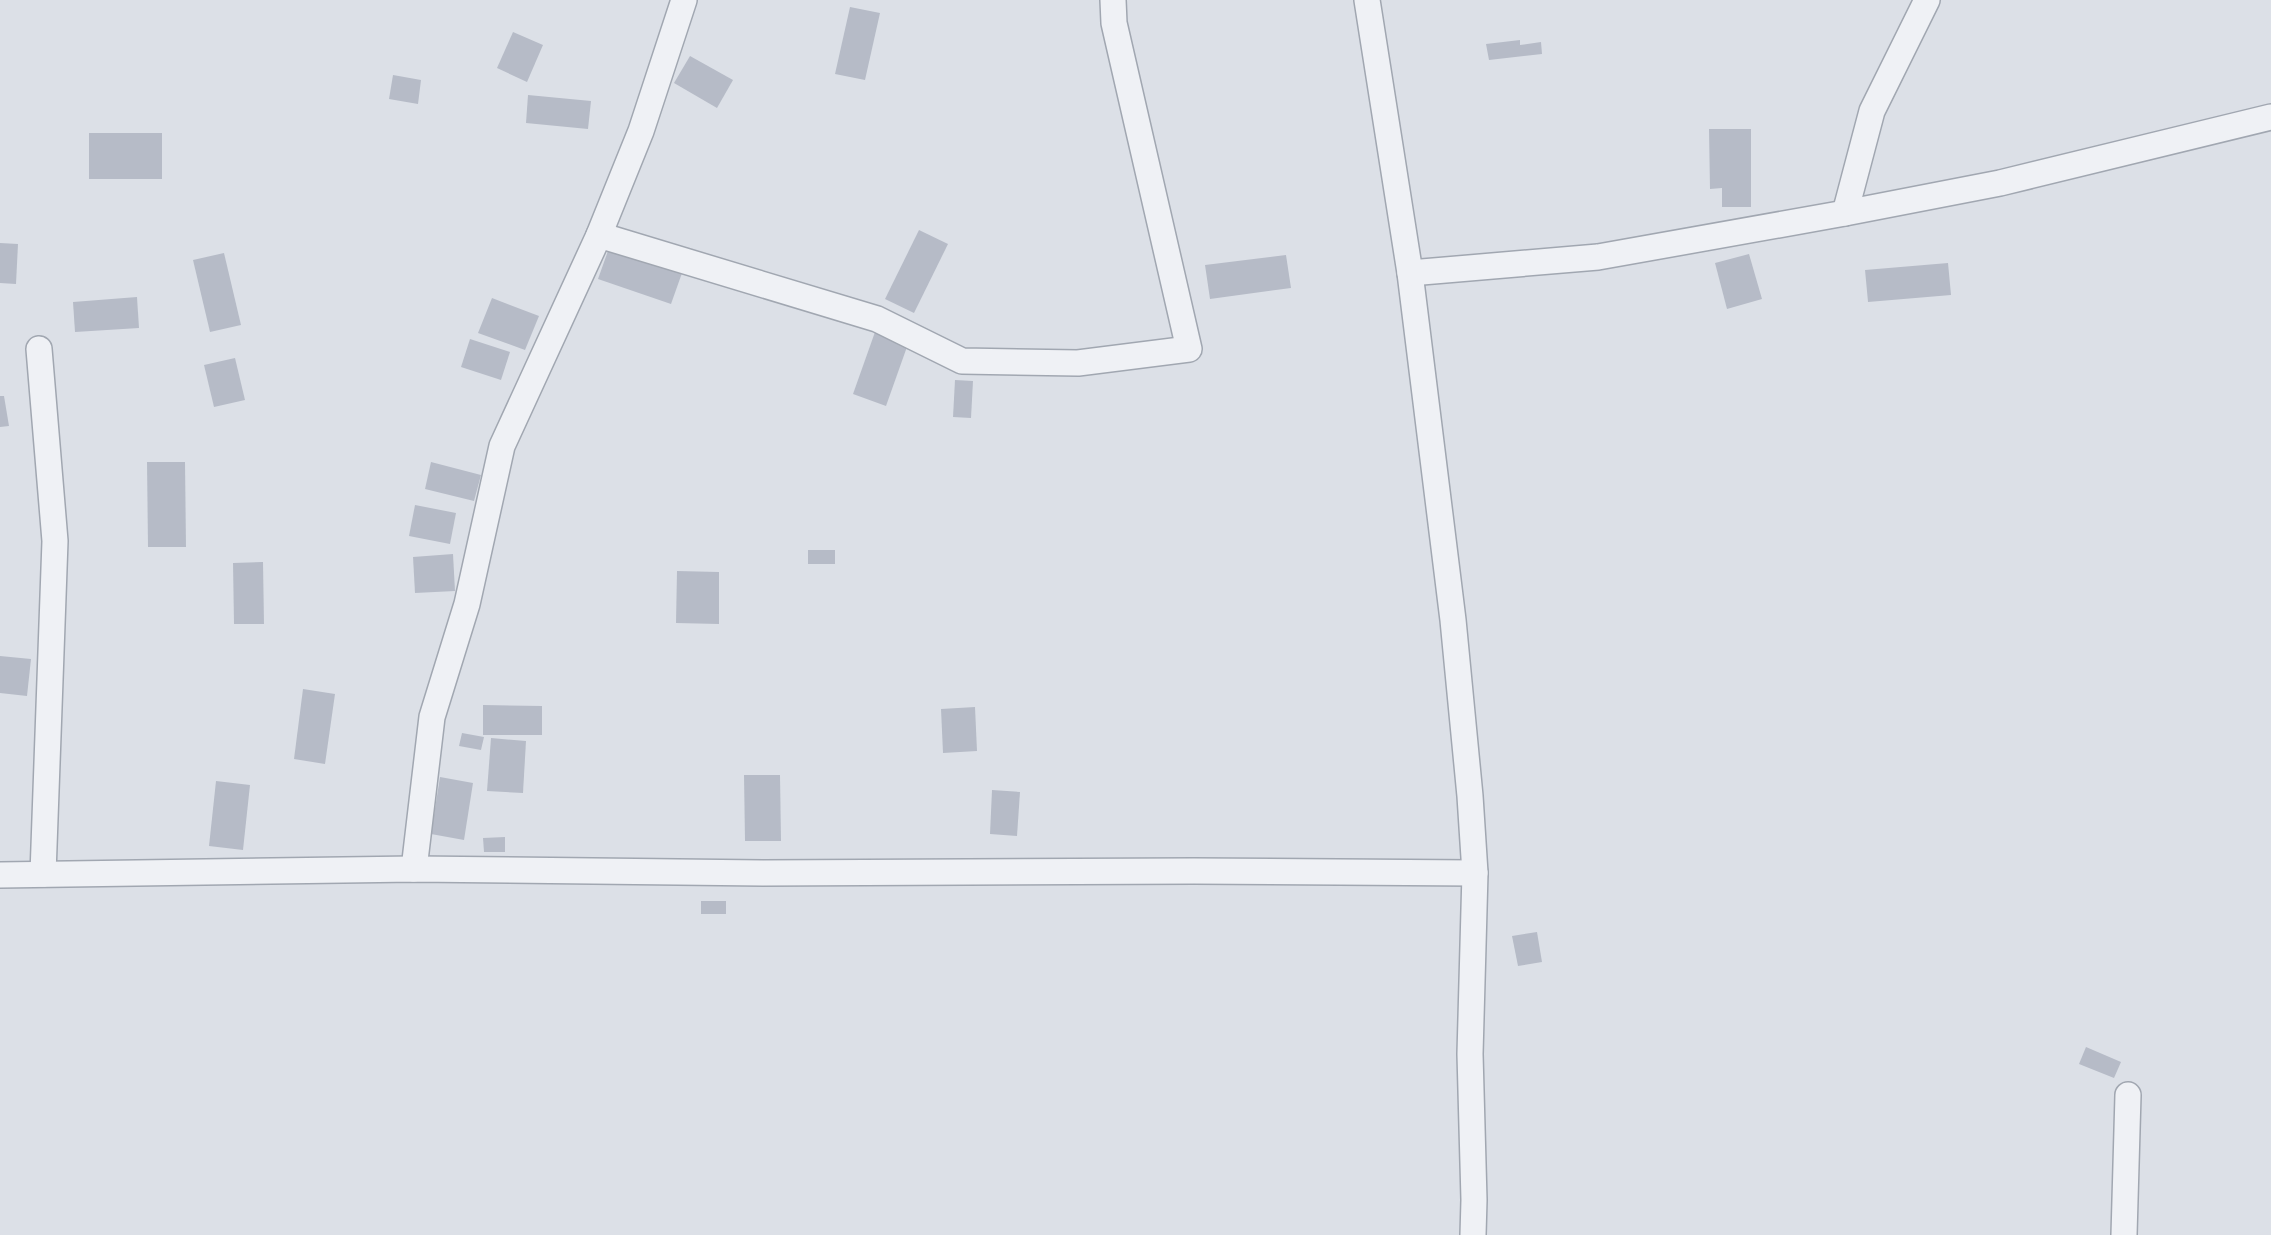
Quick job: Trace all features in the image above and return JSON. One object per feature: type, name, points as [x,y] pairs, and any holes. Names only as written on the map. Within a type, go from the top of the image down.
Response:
[{"type":"street","points":[[414,869],[432,717],[467,604],[502,446],[599,235],[642,131],[684,0]]},
{"type":"street","points":[[599,235],[877,319],[962,361],[1078,363],[1189,348],[1114,23],[1113,0]]},
{"type":"street","points":[[1367,0],[1410,273],[1453,620],[1470,796],[1475,873],[1470,1054],[1474,1200],[1473,1235]]},
{"type":"street","points":[[1845,213],[1872,112],[1927,0]]},
{"type":"street","points":[[1410,273],[1598,257],[1845,213],[2000,183],[2271,117]]},
{"type":"street","points":[[39,349],[55,541],[43,874]]},
{"type":"street","points":[[0,876],[414,869],[792,874],[1194,871],[1475,873]]},
{"type":"street","points":[[2124,1235],[2128,1095]]},
{"type":"building","points":[[850,7],[880,13],[865,80],[835,74]]},
{"type":"building","points":[[513,32],[543,45],[527,82],[497,68]]},
{"type":"building","points":[[1520,40],[1520,45],[1541,42],[1542,54],[1489,60],[1486,44]]},
{"type":"building","points":[[690,56],[733,80],[717,108],[674,83]]},
{"type":"building","points":[[393,75],[421,80],[418,104],[389,99]]},
{"type":"building","points":[[528,95],[591,101],[588,129],[526,123]]},
{"type":"building","points":[[1709,129],[1751,129],[1751,207],[1722,207],[1722,188],[1710,189]]},
{"type":"building","points":[[89,133],[162,133],[162,179],[89,179]]},
{"type":"building","points":[[919,230],[948,244],[914,313],[885,299]]},
{"type":"building","points":[[0,243],[18,244],[16,284],[0,283]]},
{"type":"building","points":[[609,248],[682,273],[671,304],[598,279]]},
{"type":"building","points":[[224,253],[241,325],[210,332],[193,260]]},
{"type":"building","points":[[1749,254],[1762,299],[1727,309],[1715,263]]},
{"type":"building","points":[[1286,255],[1291,288],[1210,299],[1205,265]]},
{"type":"building","points":[[1948,263],[1951,295],[1868,302],[1865,270]]},
{"type":"building","points":[[137,297],[139,328],[75,332],[73,302]]},
{"type":"building","points":[[492,298],[539,316],[525,350],[478,333]]},
{"type":"building","points":[[875,332],[908,344],[886,406],[853,394]]},
{"type":"building","points":[[470,339],[510,352],[501,380],[461,367]]},
{"type":"building","points":[[235,358],[245,400],[214,407],[204,365]]},
{"type":"building","points":[[955,380],[973,381],[971,418],[953,417]]},
{"type":"building","points":[[0,396],[4,396],[9,426],[0,427]]},
{"type":"building","points":[[147,462],[185,462],[186,547],[148,547]]},
{"type":"building","points":[[431,462],[481,475],[474,501],[425,489]]},
{"type":"building","points":[[415,505],[456,513],[450,544],[409,536]]},
{"type":"building","points":[[808,550],[835,550],[835,564],[808,564]]},
{"type":"building","points":[[453,554],[455,591],[415,593],[413,557]]},
{"type":"building","points":[[263,562],[264,624],[234,624],[233,563]]},
{"type":"building","points":[[677,571],[719,572],[719,624],[676,623]]},
{"type":"building","points":[[0,656],[31,659],[27,696],[0,693]]},
{"type":"building","points":[[303,689],[335,694],[325,764],[294,759]]},
{"type":"building","points":[[483,705],[542,706],[542,735],[483,735]]},
{"type":"building","points":[[975,707],[977,751],[943,753],[941,709]]},
{"type":"building","points":[[462,733],[484,737],[481,750],[459,746]]},
{"type":"building","points":[[491,738],[526,741],[523,793],[487,791]]},
{"type":"building","points":[[744,775],[780,775],[781,841],[745,841]]},
{"type":"building","points":[[440,777],[473,783],[464,840],[431,834]]},
{"type":"building","points":[[216,781],[250,785],[243,850],[209,846]]},
{"type":"building","points":[[992,790],[1020,792],[1017,836],[990,834]]},
{"type":"building","points":[[505,837],[505,852],[484,852],[483,838]]},
{"type":"building","points":[[701,901],[726,901],[726,914],[701,914]]},
{"type":"building","points":[[1537,932],[1542,962],[1518,966],[1512,936]]},
{"type":"building","points":[[2086,1047],[2121,1062],[2114,1078],[2079,1064]]}]
